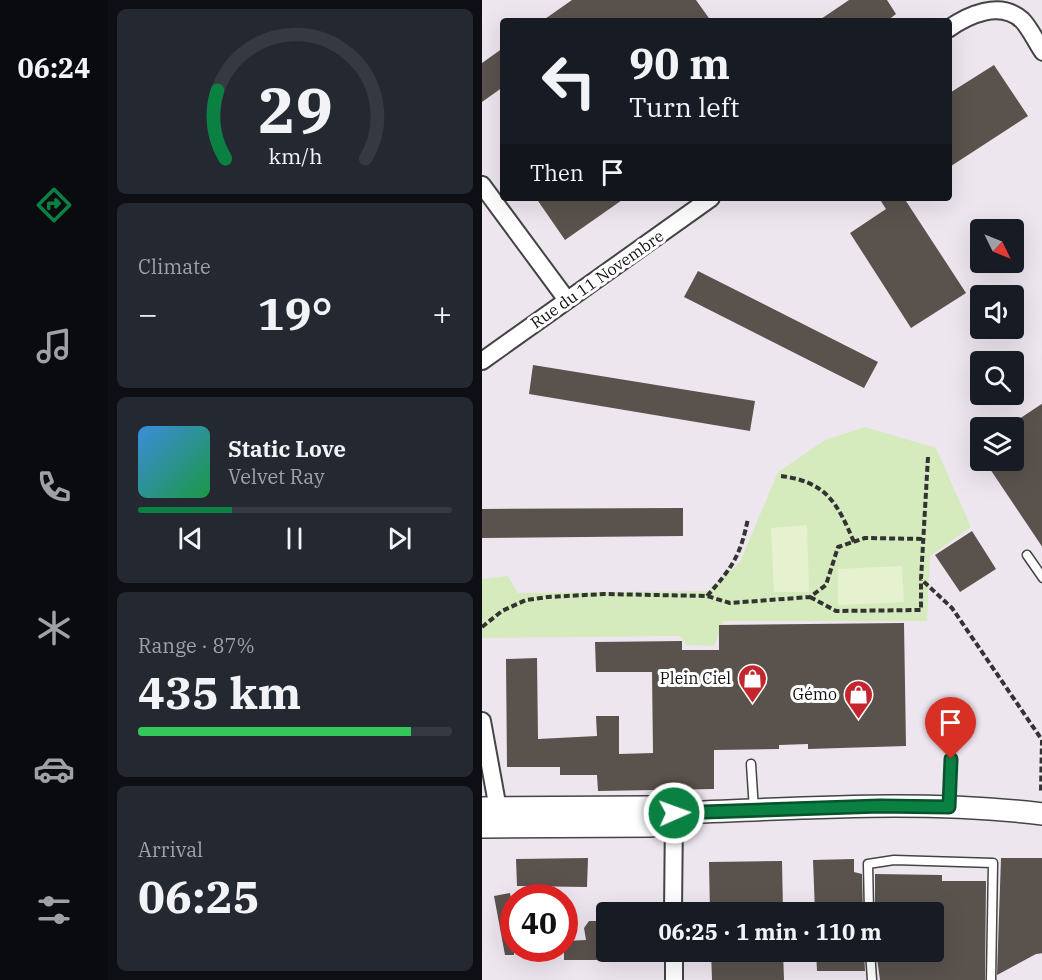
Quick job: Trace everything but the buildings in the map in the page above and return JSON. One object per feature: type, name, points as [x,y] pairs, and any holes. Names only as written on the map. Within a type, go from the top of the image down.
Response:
[{"type":"street","points":[[952,26],[967,16],[988,9],[1004,12],[1021,19],[1043,52]]},
{"type":"street","points":[[482,185],[568,300]]},
{"type":"street","name":"Rue du 11 Novembre","points":[[482,361],[707,201]]},
{"type":"street","points":[[482,721],[491,818],[652,807],[674,813],[880,806],[949,807],[1043,814]]},
{"type":"street","points":[[673,902],[674,813]]},
{"type":"street","points":[[674,962],[674,980]]},
{"type":"lane","points":[[1027,555],[1043,578]]},
{"type":"lane","points":[[949,807],[951,759]]},
{"type":"lane","points":[[751,764],[754,810]]},
{"type":"lane","points":[[869,902],[868,864],[894,861],[993,862],[991,980]]},
{"type":"lane","points":[[871,962],[872,980]]},
{"type":"path","points":[[810,597],[836,611],[921,610],[928,457]]},
{"type":"path","points":[[781,476],[802,479],[822,489],[840,509],[854,542]]},
{"type":"path","points":[[707,596],[728,573],[743,546],[748,518]]},
{"type":"path","points":[[482,627],[502,611],[526,600],[604,594],[707,596],[730,603],[810,597],[826,585],[838,547],[865,538],[924,539]]},
{"type":"path","points":[[921,579],[952,608],[1042,740],[1042,791]]},
{"type":"shaded area","points":[[482,0],[1042,0],[1042,980],[482,980]]},
{"type":"green space","points":[[865,427],[936,448],[971,527],[930,556],[927,621],[724,621],[714,646],[686,645],[680,636],[482,638],[482,579],[508,576],[518,593],[708,591],[740,562],[778,472],[825,440]]},
{"type":"green space","points":[[807,525],[809,592],[774,592],[771,528]]},
{"type":"green space","points":[[902,566],[904,602],[838,605],[838,569]]},
{"type":"place","name":"Plein Ciel","points":[[752,704]]},
{"type":"place","name":"Gémo","points":[[858,720]]},
{"type":"route","points":[[674,813],[880,806],[949,807],[951,759]]}]
